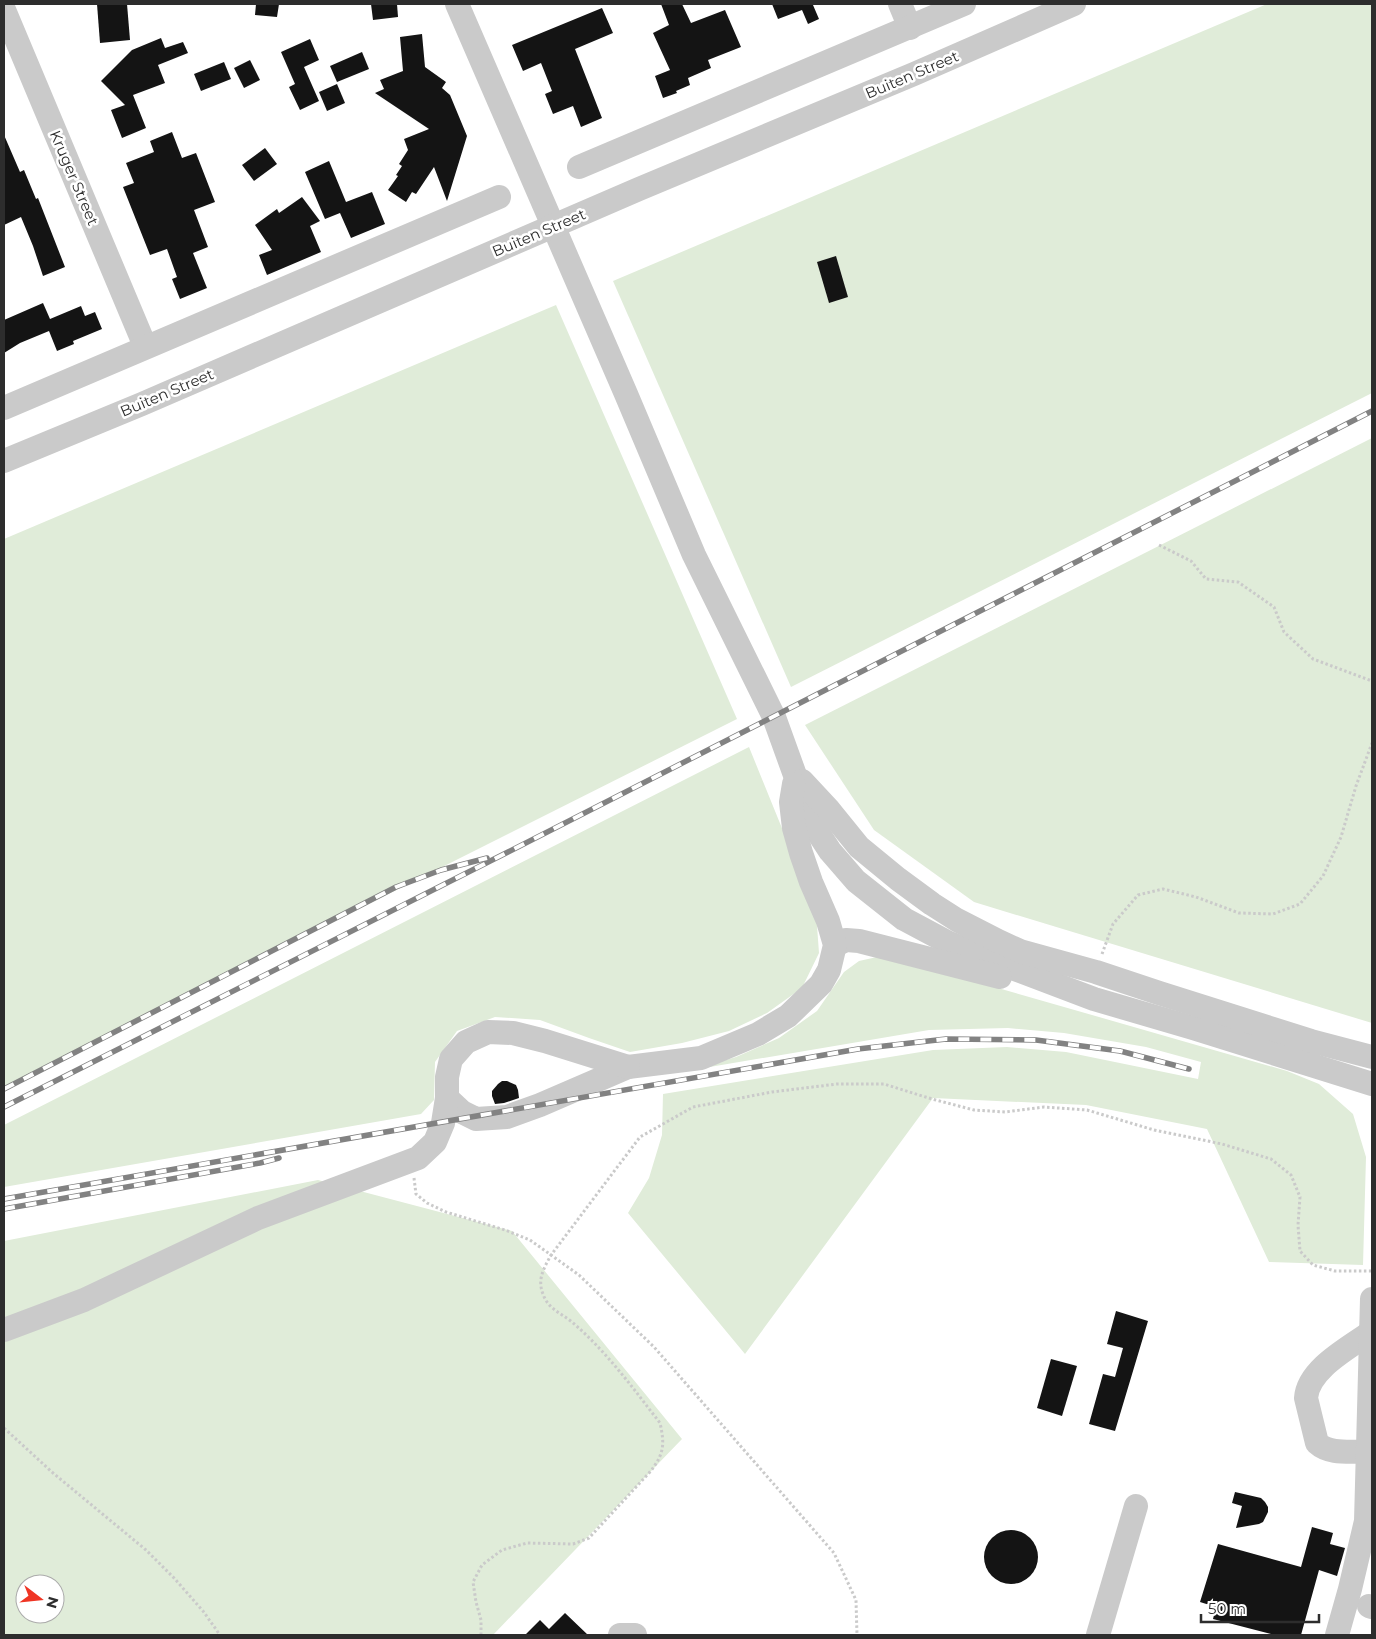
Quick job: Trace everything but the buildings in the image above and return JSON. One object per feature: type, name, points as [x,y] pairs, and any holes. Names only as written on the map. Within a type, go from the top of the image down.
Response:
[{"type":"street","points":[[457,4],[694,555],[774,717],[813,825],[830,851],[856,882],[904,919],[949,944],[1094,999],[1372,1084]]},
{"type":"street","points":[[900,4],[910,28]]},
{"type":"street","points":[[579,167],[964,4]]},
{"type":"street","name":"Buiten Street","points":[[4,461],[142,404],[639,189],[914,74],[1074,4]]},
{"type":"street","name":"Kruger Street","points":[[4,10],[145,346]]},
{"type":"street","points":[[4,408],[145,346],[499,197]]},
{"type":"street","points":[[447,1098],[462,1112],[476,1119],[507,1117],[540,1105],[628,1067],[701,1058],[758,1034],[788,1016],[821,984],[829,970],[835,945],[828,920],[800,853],[794,828],[791,802],[795,774]]},
{"type":"street","points":[[795,774],[829,810],[859,847],[932,904],[957,920],[1020,951],[1096,972],[1302,1038],[1372,1057]]},
{"type":"street","points":[[835,945],[846,940],[859,941],[1193,1028]]},
{"type":"street","points":[[4,1330],[84,1300],[258,1218],[418,1158],[435,1142],[443,1123],[450,1059],[466,1042],[488,1032],[513,1033],[544,1040],[628,1067]]},
{"type":"street","points":[[1337,1635],[1369,1522],[1368,1452],[1372,1300]]},
{"type":"street","points":[[1368,1452],[1327,1450],[1317,1443],[1306,1391],[1311,1380],[1320,1369],[1370,1332]]},
{"type":"street","points":[[1098,1635],[1136,1506]]},
{"type":"street","points":[[620,1635],[635,1635]]},
{"type":"path","points":[[1159,545],[1190,561],[1206,579],[1238,582],[1274,606],[1284,632],[1313,659],[1342,668],[1372,681]]},
{"type":"path","points":[[1096,972],[1113,924],[1138,895],[1163,889],[1196,897],[1239,913],[1273,914],[1300,904],[1323,876],[1342,837],[1356,786],[1372,743]]},
{"type":"path","points":[[481,1635],[481,1620],[473,1582],[482,1566],[502,1550],[527,1543],[573,1544],[589,1538],[658,1462],[663,1449],[660,1422],[588,1336],[568,1319],[548,1306],[542,1293],[540,1276],[550,1255],[640,1137],[694,1107],[772,1092],[837,1084],[884,1084],[974,1110],[1005,1112],[1044,1107],[1087,1110],[1154,1130],[1222,1144],[1271,1158],[1291,1175],[1300,1197],[1298,1224],[1300,1251],[1313,1265],[1335,1271],[1372,1271]]},
{"type":"path","points":[[418,1158],[414,1175],[416,1194],[446,1212],[506,1230],[530,1240],[579,1275],[654,1347],[834,1553],[856,1600],[857,1635]]},
{"type":"path","points":[[4,1428],[53,1473],[146,1550],[203,1611],[220,1635]]},
{"type":"green space","points":[[1267,4],[1372,4],[1372,393],[791,687],[613,281]]},
{"type":"green space","points":[[556,305],[737,719],[4,1087],[4,539]]},
{"type":"green space","points":[[1372,438],[1372,1023],[974,902],[874,830],[805,725]]},
{"type":"green space","points":[[749,747],[816,912],[819,953],[802,988],[767,1013],[729,1031],[682,1043],[630,1052],[540,1020],[495,1017],[457,1031],[435,1062],[434,1100],[421,1114],[4,1187],[4,1125]]},
{"type":"green space","points":[[877,957],[911,963],[1287,1071],[1319,1084],[1353,1114],[1366,1157],[1363,1265],[1269,1262],[1207,1129],[1086,1105],[933,1098],[745,1354],[628,1213],[649,1178],[662,1135],[663,1094],[933,1050],[1007,1047],[1066,1052],[1198,1079],[1201,1062],[1146,1047],[1064,1033],[1008,1028],[929,1030],[692,1070],[736,1057],[779,1038],[817,1011],[844,972],[859,961]]},
{"type":"green space","points":[[318,1180],[512,1231],[682,1439],[493,1635],[4,1635],[4,1241]]},
{"type":"railway","points":[[4,1107],[1372,411]]},
{"type":"railway","points":[[4,1089],[396,887],[441,870],[487,858]]},
{"type":"railway","points":[[4,1199],[858,1049],[946,1039],[1036,1040],[1120,1051],[1189,1069]]},
{"type":"railway","points":[[4,1209],[279,1158]]}]
